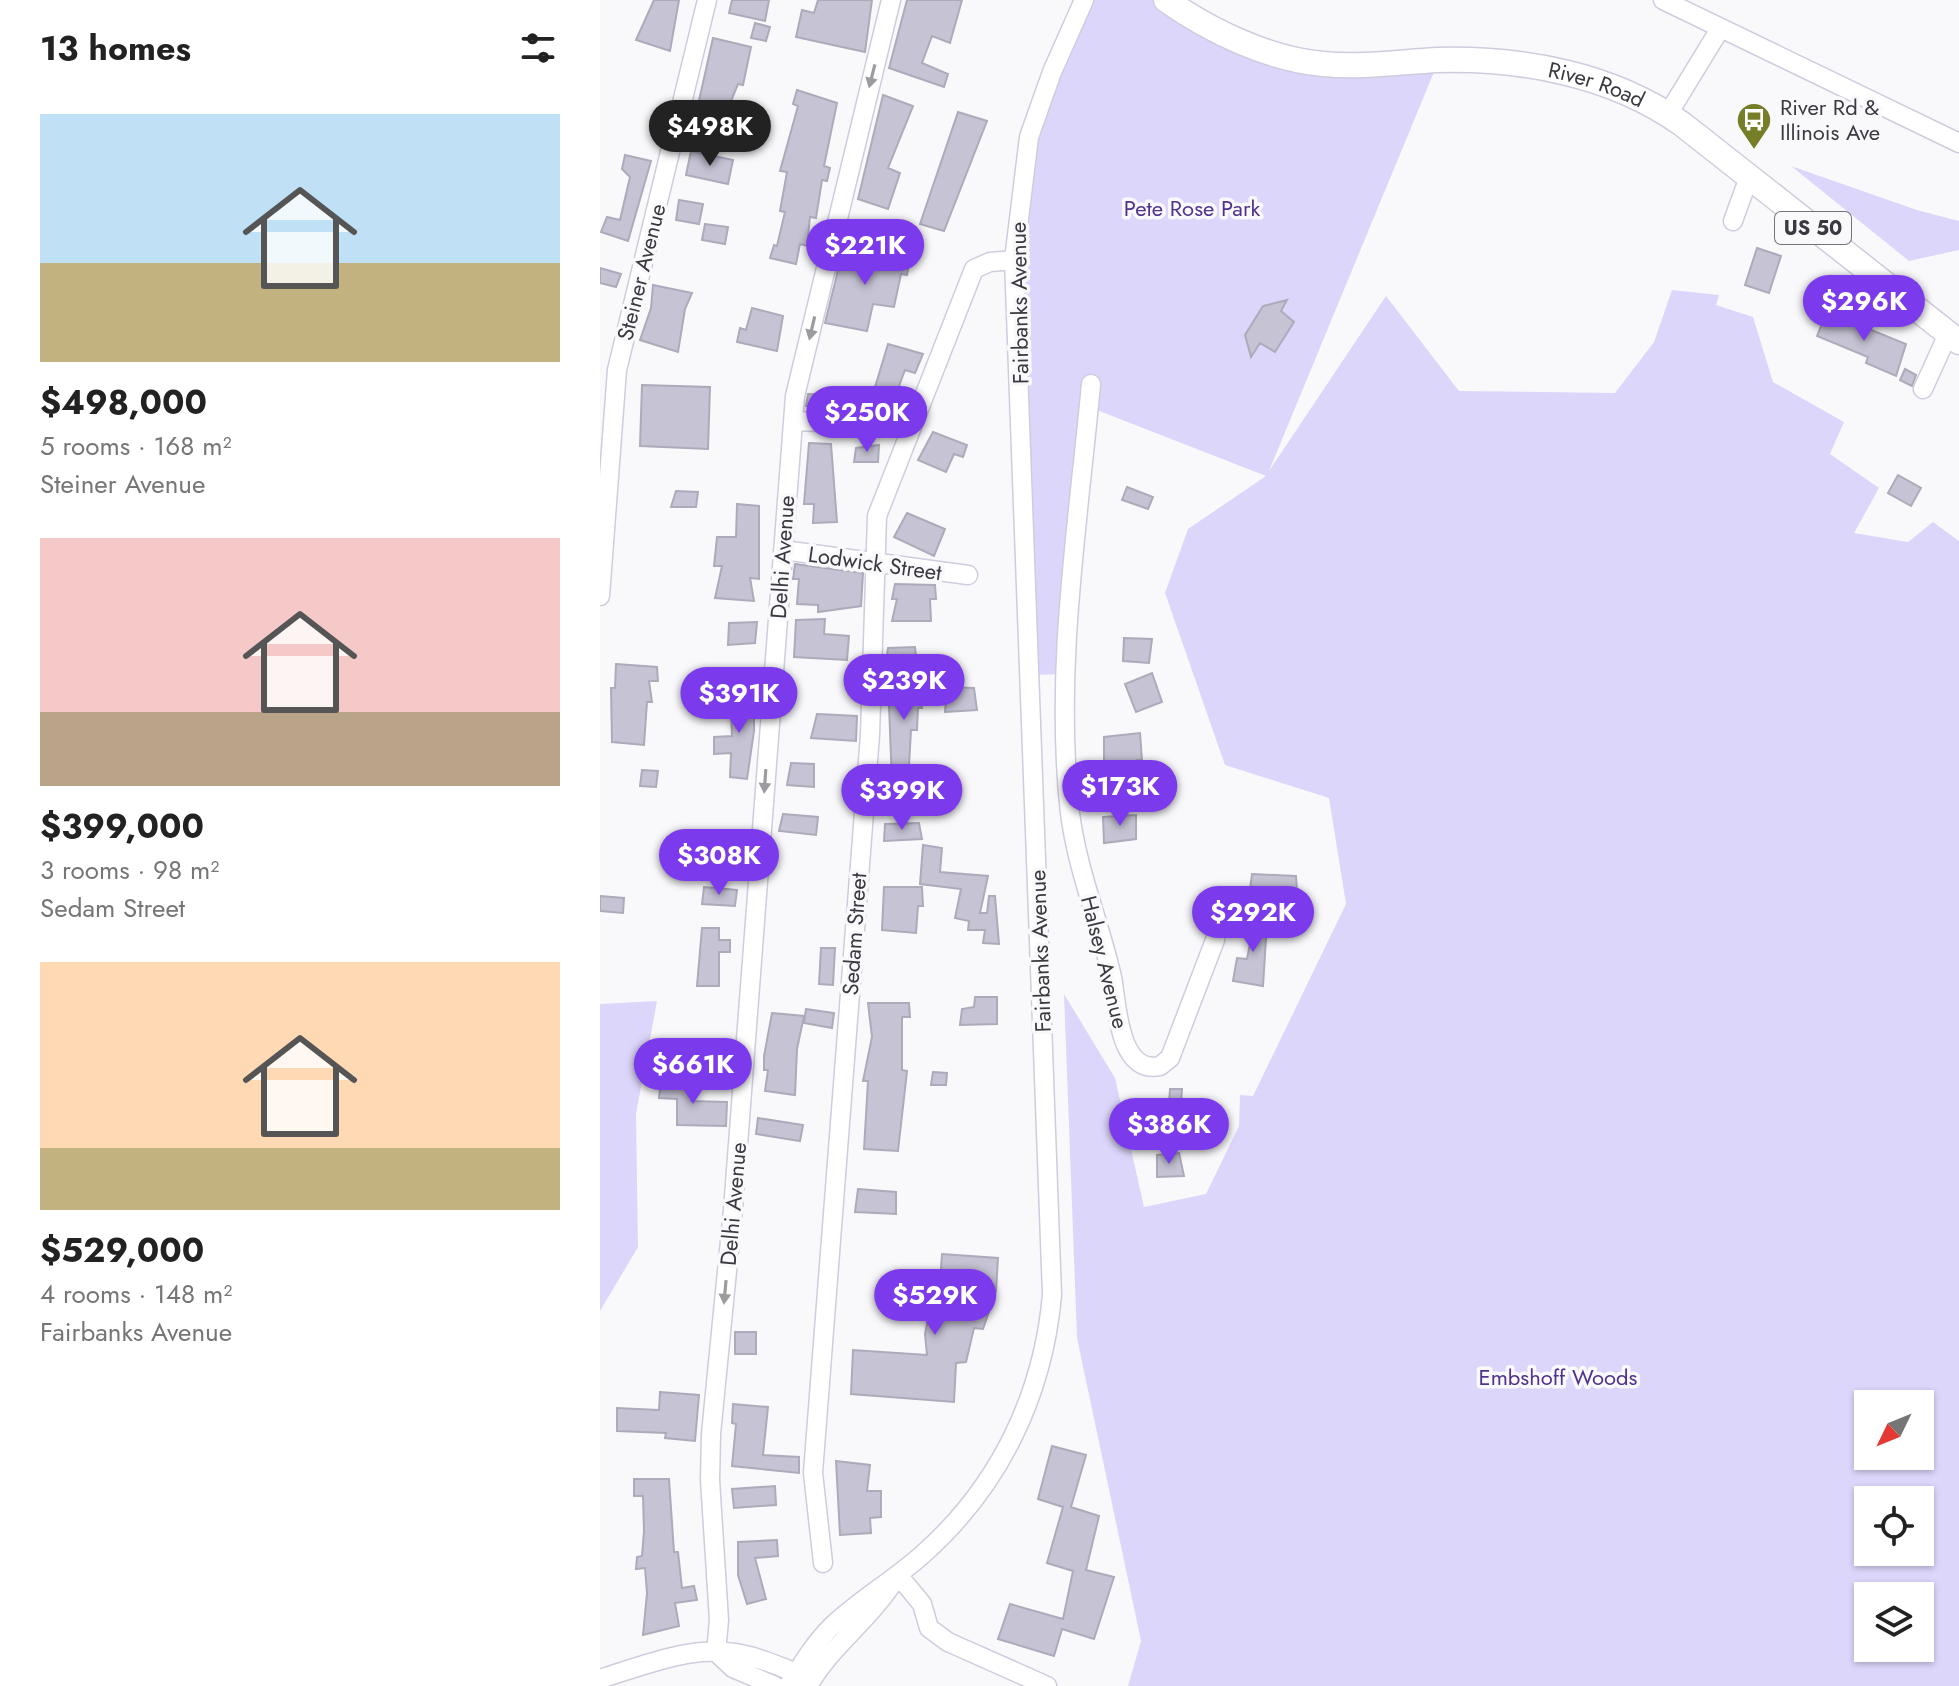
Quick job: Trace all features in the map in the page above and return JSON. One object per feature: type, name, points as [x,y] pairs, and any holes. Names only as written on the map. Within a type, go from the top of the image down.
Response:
[{"type":"main road","name":"River Road","points":[[1166,0],[1219,32],[1320,64],[1505,63],[1575,75],[1609,85],[1668,114],[1953,338]]},
{"type":"street","name":"Steiner Avenue","points":[[600,596],[617,370],[707,0]]},
{"type":"street","name":"Delhi Avenue","points":[[716,1652],[719,1620],[710,1480],[711,1434],[734,1195],[795,396],[891,0]]},
{"type":"street","name":"Fairbanks Avenue","points":[[600,1679],[668,1658],[716,1652],[736,1653],[801,1681],[832,1626],[898,1575],[953,1526],[995,1470],[1030,1403],[1049,1332],[1052,1295],[1014,260],[1029,137],[1052,72],[1084,0]]},
{"type":"street","points":[[1663,0],[1959,143]]},
{"type":"street","points":[[1668,114],[1720,29]]},
{"type":"street","points":[[1733,221],[1749,177]]},
{"type":"street","name":"Sedam Street","points":[[823,1563],[813,1473],[870,735],[879,505],[974,269],[990,262],[1014,260]]},
{"type":"street","points":[[1923,389],[1953,338]]},
{"type":"street","name":"Halsey Avenue","points":[[1091,384],[1066,674],[1070,811],[1075,848],[1100,922],[1122,1033],[1136,1061],[1143,1066],[1160,1066],[1172,1053],[1215,940]]},
{"type":"street","points":[[793,421],[911,425]]},
{"type":"street","name":"Lodwick Street","points":[[783,550],[836,559],[877,560],[968,575]]},
{"type":"street","points":[[1030,675],[1066,674]]},
{"type":"street","points":[[898,1575],[922,1604],[929,1628],[1047,1686]]},
{"type":"street","points":[[716,1652],[733,1668],[775,1686]]},
{"type":"green space","name":"Embshoff Woods","points":[[1084,0],[1166,0],[1262,48],[1439,60],[1269,471],[1386,296],[1459,391],[1615,393],[1654,342],[1672,290],[1719,295],[1716,305],[1753,317],[1773,382],[1844,422],[1830,454],[1879,488],[1854,533],[1908,542],[1933,522],[1959,541],[1959,1686],[1128,1686],[1141,1641],[1077,1338],[1064,994],[1115,1078],[1144,1207],[1206,1194],[1239,1126],[1240,1095],[1253,1096],[1346,904],[1329,798],[1225,765],[1165,593],[1188,529],[1266,476],[1089,407],[1066,674],[1030,675],[1017,218],[1052,72]]},
{"type":"green space","points":[[1791,166],[1917,210],[1959,221],[1959,250],[1909,261]]},
{"type":"green space","points":[[657,1001],[636,1114],[638,1247],[600,1311],[600,1004]]},
{"type":"building","points":[[654,0],[679,0],[670,51],[636,40]]},
{"type":"building","points":[[732,0],[769,0],[765,21],[729,13]]},
{"type":"building","points":[[818,0],[872,0],[865,52],[796,37],[802,10],[814,13]]},
{"type":"building","points":[[907,0],[962,0],[950,43],[932,36],[922,63],[948,74],[944,87],[889,68]]},
{"type":"building","points":[[755,23],[770,27],[766,41],[751,38]]},
{"type":"building","points":[[713,38],[751,47],[743,85],[738,84],[726,113],[734,115],[728,132],[694,123]]},
{"type":"building","points":[[797,90],[837,103],[824,166],[830,168],[827,181],[822,180],[816,218],[810,217],[807,246],[800,244],[796,264],[770,258],[774,245],[777,246],[785,212],[780,211],[787,172],[780,171],[798,106],[793,104]]},
{"type":"building","points":[[883,95],[913,106],[888,168],[900,173],[888,209],[858,199]]},
{"type":"building","points":[[958,112],[987,121],[944,231],[920,224]]},
{"type":"building","points":[[691,151],[733,160],[728,184],[686,175]]},
{"type":"building","points":[[625,155],[651,161],[628,241],[601,232],[607,217],[620,220],[630,177],[622,169]]},
{"type":"building","points":[[679,200],[703,204],[699,224],[676,220]]},
{"type":"building","points":[[705,224],[728,227],[725,244],[702,240]]},
{"type":"building","points":[[850,247],[910,259],[907,275],[901,274],[894,307],[873,304],[867,331],[825,323],[839,266],[845,268]]},
{"type":"building","points":[[1757,248],[1781,256],[1769,293],[1745,285]]},
{"type":"building","points":[[600,268],[621,274],[616,287],[600,283]]},
{"type":"building","points":[[653,285],[692,293],[685,309],[678,352],[640,340],[651,308]]},
{"type":"building","points":[[1287,300],[1281,311],[1294,322],[1275,352],[1260,343],[1251,357],[1245,335],[1263,306]]},
{"type":"building","points":[[752,308],[783,316],[777,351],[737,342],[740,328],[746,330]]},
{"type":"building","points":[[1827,312],[1906,344],[1896,376],[1866,363],[1868,357],[1817,336]]},
{"type":"building","points":[[888,344],[923,354],[915,373],[905,370],[896,394],[875,387]]},
{"type":"building","points":[[1905,369],[1916,375],[1912,386],[1900,380]]},
{"type":"building","points":[[642,385],[710,387],[708,449],[640,446]]},
{"type":"building","points":[[808,394],[838,396],[836,410],[806,406]]},
{"type":"building","points":[[933,432],[967,445],[963,457],[954,454],[946,472],[918,460]]},
{"type":"building","points":[[809,443],[831,444],[837,522],[813,523],[814,504],[804,504]]},
{"type":"building","points":[[879,445],[878,462],[854,462],[856,448]]},
{"type":"building","points":[[1898,475],[1921,488],[1911,506],[1888,493]]},
{"type":"building","points":[[1127,487],[1153,497],[1148,509],[1122,500]]},
{"type":"building","points":[[676,491],[698,492],[696,507],[671,507]]},
{"type":"building","points":[[737,504],[759,506],[759,579],[750,578],[754,601],[715,598],[722,566],[714,566],[717,537],[736,537]]},
{"type":"building","points":[[907,513],[945,529],[934,556],[894,537]]},
{"type":"building","points":[[795,564],[863,573],[861,606],[818,612],[818,605],[797,604],[799,579],[793,579]]},
{"type":"building","points":[[895,584],[935,585],[936,599],[930,599],[931,621],[892,621],[897,599],[892,599]]},
{"type":"building","points":[[825,619],[824,634],[849,636],[847,660],[794,657],[796,620]]},
{"type":"building","points":[[757,622],[755,643],[728,645],[729,623]]},
{"type":"building","points":[[1124,638],[1152,639],[1149,663],[1123,661]]},
{"type":"building","points":[[915,647],[917,665],[920,665],[922,708],[918,708],[917,730],[911,730],[908,784],[923,786],[923,801],[886,798],[885,782],[892,783],[889,705],[898,662],[886,663],[888,648]]},
{"type":"building","points":[[616,664],[657,667],[658,681],[649,681],[652,702],[647,702],[644,745],[612,742],[611,688],[615,688]]},
{"type":"building","points":[[1152,673],[1162,702],[1136,712],[1125,684]]},
{"type":"building","points":[[947,687],[974,688],[977,710],[945,712]]},
{"type":"building","points":[[736,690],[754,692],[754,731],[747,779],[730,777],[731,753],[714,754],[714,737],[732,736],[731,708],[734,708]]},
{"type":"building","points":[[817,714],[857,716],[856,741],[811,738]]},
{"type":"building","points":[[1140,733],[1142,760],[1137,760],[1140,786],[1109,785],[1111,763],[1104,763],[1104,737]]},
{"type":"building","points":[[791,763],[814,764],[814,787],[787,785]]},
{"type":"building","points":[[642,770],[658,771],[656,787],[640,786]]},
{"type":"building","points":[[783,814],[818,817],[816,835],[779,831]]},
{"type":"building","points":[[1136,815],[1136,839],[1104,843],[1103,817]]},
{"type":"building","points":[[919,823],[922,839],[884,841],[885,824]]},
{"type":"building","points":[[923,845],[942,848],[940,872],[988,876],[980,913],[987,913],[989,896],[995,896],[999,944],[983,943],[985,930],[968,930],[969,921],[955,918],[961,889],[920,884]]},
{"type":"building","points":[[1252,874],[1296,876],[1297,892],[1250,889]]},
{"type":"building","points":[[704,887],[737,890],[735,906],[702,904]]},
{"type":"building","points":[[884,887],[922,887],[923,906],[918,906],[916,933],[882,930]]},
{"type":"building","points":[[600,896],[624,898],[623,913],[600,911]]},
{"type":"building","points":[[1244,918],[1267,922],[1263,986],[1233,981],[1237,958],[1247,959],[1252,934],[1240,932]]},
{"type":"building","points":[[702,928],[719,928],[719,940],[730,940],[730,952],[719,952],[719,986],[697,986]]},
{"type":"building","points":[[821,948],[835,948],[833,985],[819,984]]},
{"type":"building","points":[[975,997],[997,997],[997,1024],[960,1025],[962,1009],[974,1007]]},
{"type":"building","points":[[868,1003],[909,1003],[910,1017],[902,1017],[902,1070],[907,1071],[898,1151],[864,1149],[868,1081],[863,1081],[872,1037]]},
{"type":"building","points":[[806,1009],[834,1013],[832,1028],[804,1023]]},
{"type":"building","points":[[772,1013],[804,1016],[797,1049],[795,1095],[765,1091],[768,1070],[764,1070],[764,1056]]},
{"type":"building","points":[[933,1072],[947,1073],[946,1085],[931,1085]]},
{"type":"building","points":[[661,1080],[692,1083],[691,1101],[727,1102],[726,1126],[677,1125],[677,1099],[659,1098]]},
{"type":"building","points":[[1170,1089],[1182,1089],[1181,1103],[1169,1102]]},
{"type":"building","points":[[758,1118],[803,1125],[800,1141],[756,1134]]},
{"type":"building","points":[[1179,1153],[1184,1176],[1157,1177],[1157,1155]]},
{"type":"building","points":[[858,1189],[896,1192],[896,1214],[855,1212]]},
{"type":"building","points":[[942,1254],[998,1258],[996,1291],[983,1329],[974,1328],[966,1362],[956,1363],[954,1402],[851,1394],[853,1350],[927,1355],[925,1334],[929,1314],[938,1314]]},
{"type":"building","points":[[735,1332],[756,1332],[756,1354],[735,1354]]},
{"type":"building","points":[[660,1392],[699,1395],[695,1441],[665,1438],[666,1433],[617,1431],[617,1408],[659,1410]]},
{"type":"building","points":[[733,1404],[768,1407],[763,1455],[799,1457],[799,1473],[732,1466],[736,1424],[732,1423]]},
{"type":"building","points":[[1052,1446],[1086,1455],[1071,1507],[1099,1516],[1086,1570],[1114,1577],[1094,1639],[1062,1629],[1054,1656],[998,1639],[1010,1604],[1063,1619],[1073,1571],[1047,1563],[1063,1507],[1038,1499]]},
{"type":"building","points":[[836,1461],[870,1465],[867,1491],[881,1491],[881,1517],[870,1518],[871,1533],[840,1535]]},
{"type":"building","points":[[634,1479],[669,1479],[674,1552],[678,1552],[682,1588],[694,1586],[697,1600],[675,1603],[679,1626],[643,1635],[647,1593],[645,1568],[636,1569],[637,1557],[642,1556],[643,1496],[634,1496]]},
{"type":"building","points":[[775,1486],[776,1505],[734,1508],[732,1489]]},
{"type":"building","points":[[777,1540],[778,1556],[755,1558],[766,1599],[747,1604],[738,1575],[738,1542]]},
{"type":"place","name":"River Rd & Illinois Ave","points":[[1754,151]]},
{"type":"park label","name":"Pete Rose Park","points":[[1192,208]]}]
